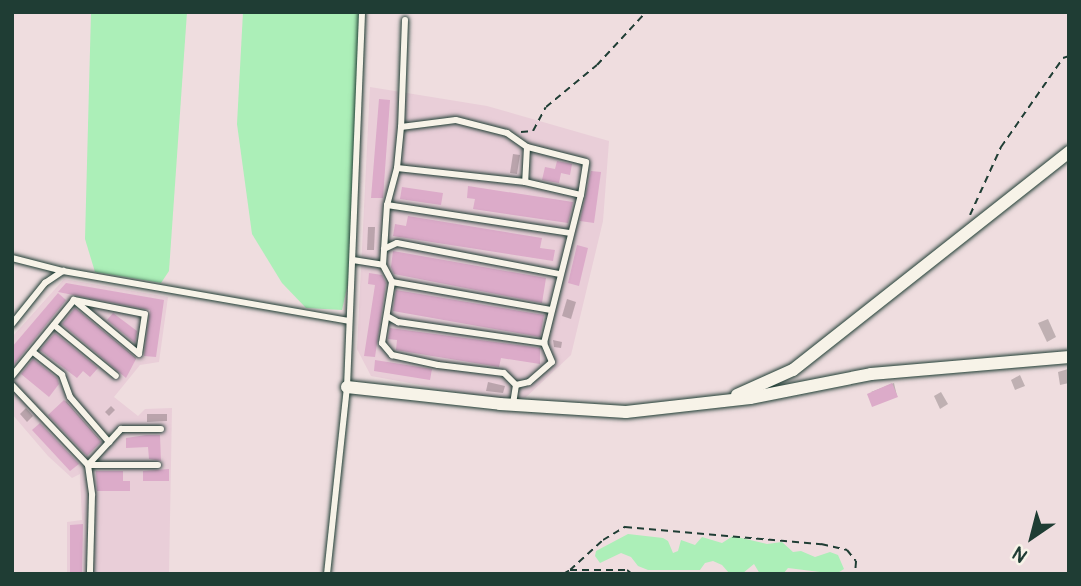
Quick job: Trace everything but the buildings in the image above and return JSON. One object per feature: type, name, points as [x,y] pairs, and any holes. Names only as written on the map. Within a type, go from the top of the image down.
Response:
[{"type":"street","points":[[726,401],[793,370],[1069,152]]},
{"type":"street","points":[[348,387],[513,405],[626,412],[726,401],[871,374],[1069,357]]},
{"type":"lane","points":[[327,574],[348,387],[362,12]]},
{"type":"lane","points":[[405,20],[401,127],[397,169],[387,205],[383,265],[392,282],[382,343],[392,355],[438,365],[504,373],[516,385]]},
{"type":"lane","points":[[401,127],[456,120],[507,133],[527,147],[586,162],[581,195],[550,310],[544,343],[552,362],[529,382],[516,385]]},
{"type":"lane","points":[[525,182],[527,147]]},
{"type":"lane","points":[[397,169],[525,182],[581,195]]},
{"type":"lane","points":[[387,205],[571,233]]},
{"type":"lane","points":[[384,248],[397,243],[560,274]]},
{"type":"lane","points":[[12,258],[63,271],[349,321]]},
{"type":"lane","points":[[353,260],[383,265]]},
{"type":"lane","points":[[12,324],[45,284],[63,271]]},
{"type":"lane","points":[[392,282],[550,310]]},
{"type":"lane","points":[[74,300],[145,314],[139,354],[93,316],[74,300]]},
{"type":"lane","points":[[12,376],[74,300]]},
{"type":"lane","points":[[387,316],[398,322],[544,343]]},
{"type":"lane","points":[[54,325],[116,376]]},
{"type":"lane","points":[[33,352],[62,375],[70,397],[109,442]]},
{"type":"lane","points":[[12,385],[88,465],[92,495],[90,574]]},
{"type":"lane","points":[[513,405],[516,385]]},
{"type":"lane","points":[[88,465],[121,429],[161,429]]},
{"type":"lane","points":[[88,465],[158,465]]},
{"type":"path","points":[[507,133],[533,131],[546,107],[597,65],[646,12]]},
{"type":"path","points":[[969,218],[1001,147],[1063,58],[1069,56]]},
{"type":"path","points":[[563,574],[603,540],[625,527],[821,544],[847,550],[856,561],[855,574]]},
{"type":"path","points":[[570,570],[627,570],[632,574]]},
{"type":"shaded area","points":[[370,87],[487,106],[609,141],[603,221],[571,355],[525,398],[502,400],[371,376],[357,349]]},
{"type":"shaded area","points":[[64,279],[168,297],[159,362],[140,365],[114,397],[138,416],[145,409],[172,408],[169,574],[67,574],[67,522],[82,520],[80,474],[72,478],[48,456],[12,414],[12,337]]},
{"type":"green space","points":[[91,12],[187,12],[169,271],[161,283],[95,272],[85,239]]},
{"type":"green space","points":[[243,12],[360,12],[353,260],[342,310],[306,308],[282,283],[252,234],[237,124]]},
{"type":"green space","points":[[628,534],[663,538],[668,541],[673,553],[678,551],[681,540],[695,545],[702,537],[722,543],[733,536],[767,544],[782,542],[793,552],[801,551],[815,557],[830,552],[838,555],[844,569],[836,574],[788,568],[783,574],[760,574],[754,564],[743,573],[729,573],[722,565],[713,561],[705,563],[700,570],[648,570],[621,553],[600,563],[595,556],[596,551]]}]
